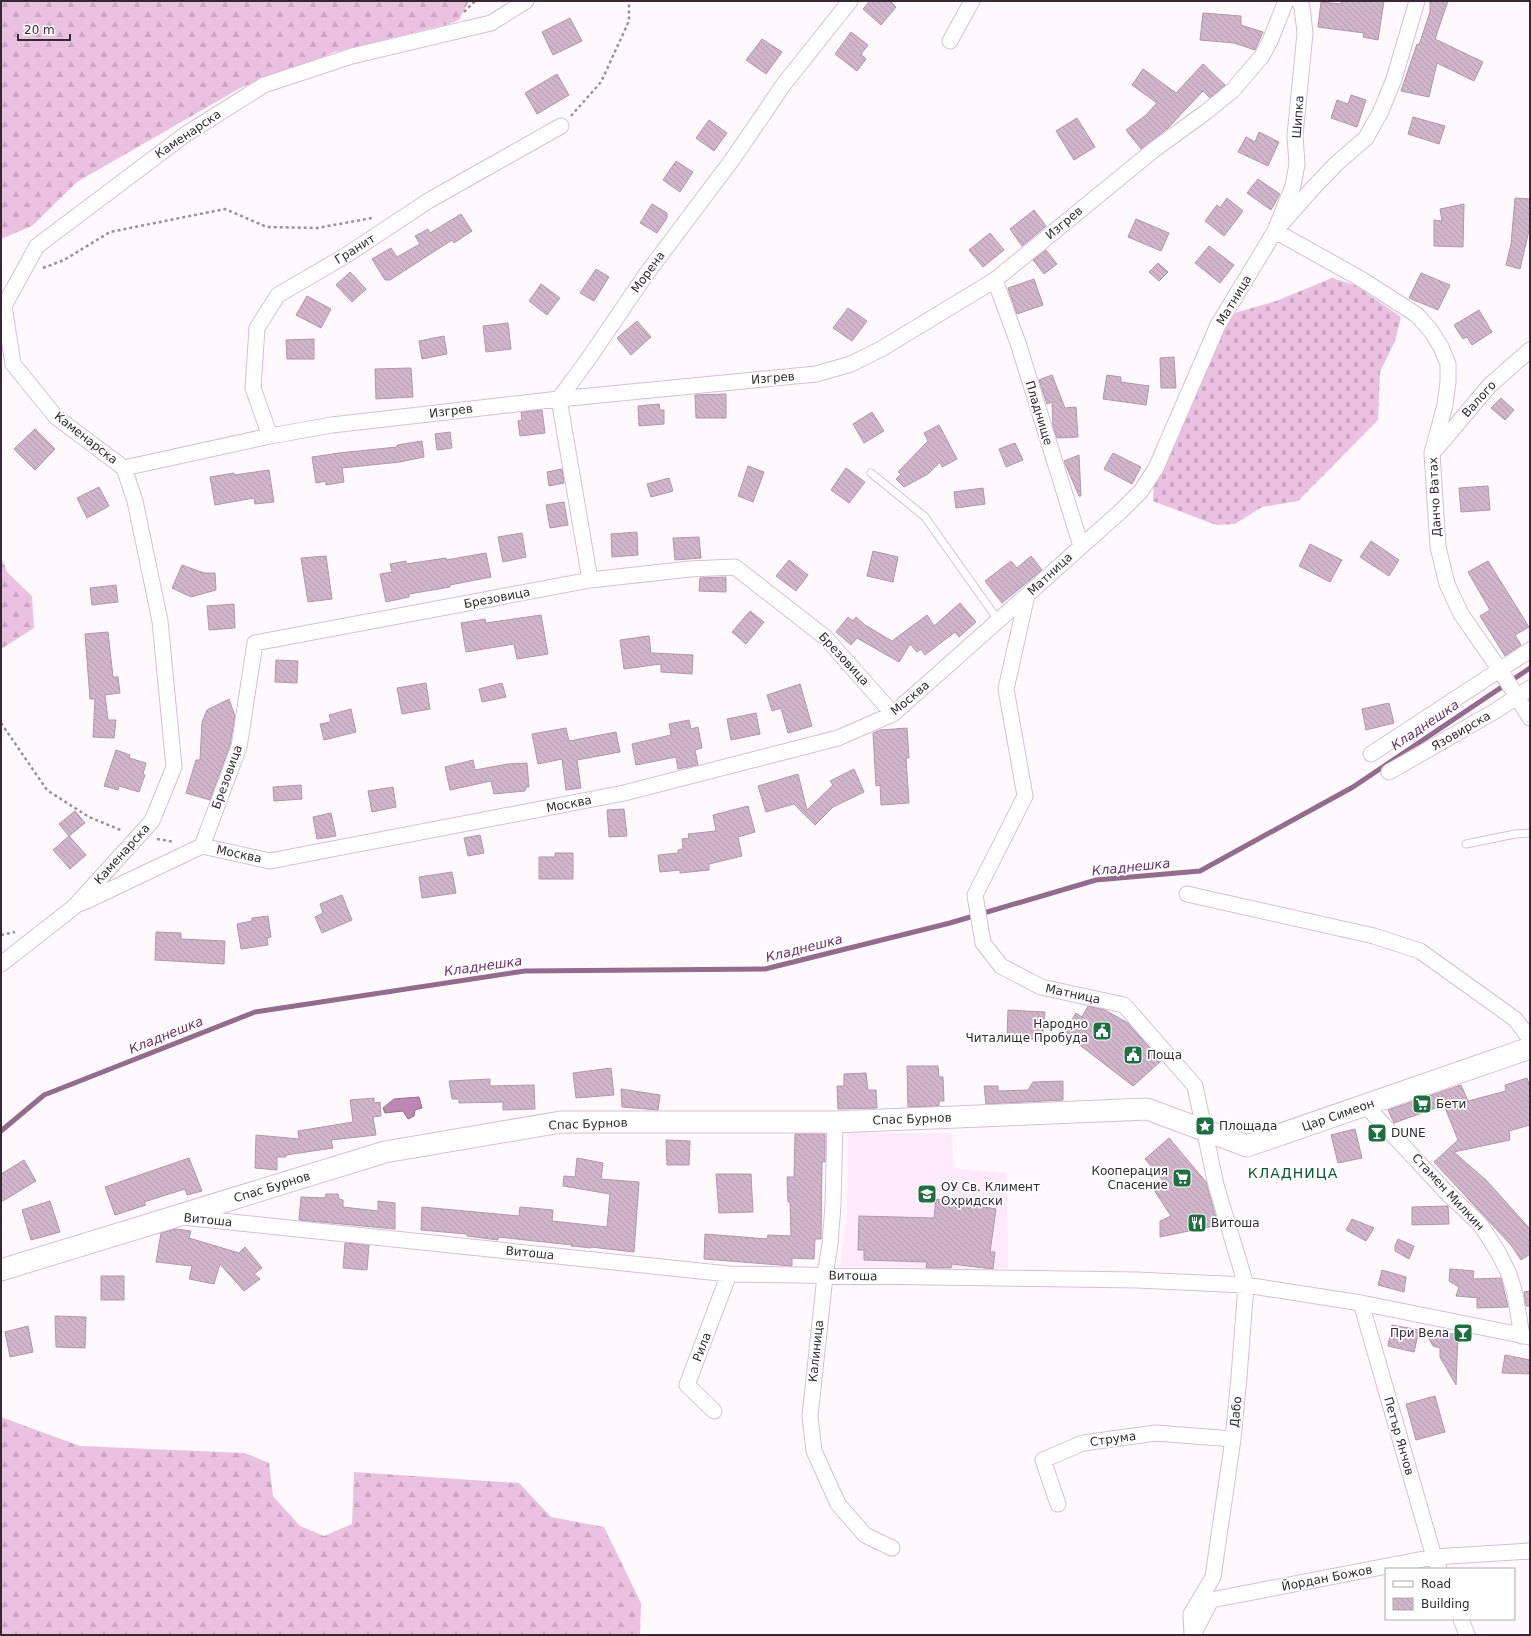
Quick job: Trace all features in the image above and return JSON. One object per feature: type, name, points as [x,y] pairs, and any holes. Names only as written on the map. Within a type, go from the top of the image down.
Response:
[{"type":"street","name":"Каменарска","points":[[1,964],[74,907],[138,837],[152,821],[174,767],[160,621],[135,501],[124,468],[56,417],[13,364],[4,306],[37,246],[186,134],[264,84],[352,56],[491,23],[526,1]]},
{"type":"street","name":"Морена","points":[[559,399],[647,273],[732,160],[784,84],[850,1]]},
{"type":"street","points":[[950,41],[972,1]]},
{"type":"street","name":"Изгрев","points":[[124,468],[270,436],[332,425],[559,399],[816,374],[852,364],[881,349],[995,280],[1155,149],[1232,91],[1262,56],[1270,41],[1286,1]]},
{"type":"street","name":"Шипка","points":[[1276,231],[1293,186],[1297,164],[1295,136],[1304,34],[1302,7],[1299,1]]},
{"type":"street","name":"Матница","points":[[1216,1185],[1195,1086],[1124,1005],[1041,987],[1001,966],[983,943],[975,895],[1025,796],[1006,689],[1026,594],[1141,491],[1156,468],[1218,325],[1276,231],[1337,163],[1366,138],[1381,112],[1394,79],[1417,1]]},
{"type":"street","name":"Гранит","points":[[270,436],[253,388],[257,328],[278,295],[345,256],[428,202],[561,126]]},
{"type":"street","name":"Данчо Ватах","points":[[1276,231],[1361,279],[1417,315],[1431,331],[1441,347],[1448,364],[1448,382],[1445,405],[1432,453],[1438,547],[1447,584],[1461,614],[1501,671],[1530,718]]},
{"type":"street","name":"Пладнище","points":[[995,280],[1018,343],[1080,546]]},
{"type":"street","name":"Валого","points":[[1432,453],[1490,385],[1530,350]]},
{"type":"street","points":[[559,399],[590,580]]},
{"type":"street","name":"Брезовица","points":[[202,846],[240,747],[255,643],[590,580],[690,569],[735,567],[826,638],[893,714]]},
{"type":"street","name":"Москва","points":[[74,907],[202,846],[270,860],[624,794],[838,738],[893,714],[1026,594]]},
{"type":"street","points":[[1372,754],[1501,671],[1530,650]]},
{"type":"street","name":"Язовирска","points":[[1390,772],[1496,710],[1515,695],[1530,688]]},
{"type":"street","points":[[1187,894],[1374,936],[1420,951],[1515,1019],[1530,1039]]},
{"type":"street","name":"Цар Симеон","points":[[1147,1109],[1247,1146],[1530,1048]]},
{"type":"street","name":"Стамен Милкин","points":[[1366,1106],[1447,1193],[1480,1224],[1498,1252],[1509,1274],[1526,1337]]},
{"type":"street","name":"Спас Бурнов","points":[[5,1267],[385,1152],[561,1122],[835,1122],[1147,1109]]},
{"type":"street","name":"Калиница","points":[[835,1122],[833,1205],[830,1244],[825,1276],[810,1416],[814,1451],[838,1504],[866,1534],[892,1548]]},
{"type":"street","name":"Дабо","points":[[1193,1635],[1190,1614],[1213,1577],[1233,1439],[1240,1377],[1246,1285],[1216,1185]]},
{"type":"street","name":"Витоша","points":[[174,1216],[729,1274],[1137,1280],[1246,1285],[1361,1303],[1526,1337]]},
{"type":"street","name":"Рила","points":[[714,1411],[687,1385],[729,1274]]},
{"type":"street","name":"Петър Янчов","points":[[1361,1303],[1436,1563]]},
{"type":"street","name":"Струма","points":[[1058,1504],[1043,1460],[1083,1443],[1156,1433],[1233,1439]]},
{"type":"street","name":"Йордан Божов","points":[[1406,1568],[1530,1551]]},
{"type":"street","name":"Йордан Божов","points":[[1193,1635],[1211,1600],[1385,1571]]},
{"type":"street","points":[[1460,1620],[1467,1635]]},
{"type":"lane","points":[[871,473],[925,516],[998,620]]},
{"type":"lane","points":[[1466,844],[1514,834],[1530,833]]},
{"type":"path","points":[[561,126],[601,82],[629,21],[629,1]]},
{"type":"path","points":[[20,277],[64,260],[110,232],[225,209],[267,227],[317,228],[376,216]]},
{"type":"path","points":[[1,723],[48,790],[89,817],[138,837],[202,846]]},
{"type":"shaded area","points":[[419,1097],[422,1108],[415,1110],[414,1116],[408,1119],[403,1111],[385,1113],[383,1108],[394,1099]]},
{"type":"shaded area","name":"ОУ Св. Климент Охридски","points":[[848,1133],[952,1133],[953,1168],[1007,1173],[1008,1268],[840,1267],[847,1215]]},
{"type":"green space","points":[[1,1],[469,1],[459,20],[449,24],[335,52],[242,87],[77,182],[32,226],[1,239]]},
{"type":"green space","points":[[1332,278],[1355,285],[1401,317],[1395,341],[1380,372],[1378,420],[1298,501],[1262,507],[1235,524],[1216,525],[1153,501],[1154,482],[1231,314],[1276,301]]},
{"type":"green space","points":[[1,557],[7,572],[32,596],[34,628],[1,649]]},
{"type":"green space","points":[[1,1417],[80,1446],[245,1453],[269,1463],[273,1496],[300,1526],[324,1536],[352,1524],[354,1472],[519,1483],[551,1517],[604,1527],[641,1603],[640,1635],[1,1635]]},
{"type":"building","points":[[870,1],[890,1],[896,7],[881,25],[863,9]]},
{"type":"building","points":[[1341,1],[1384,1],[1378,40],[1363,37],[1364,33],[1318,27],[1321,2],[1341,4]]},
{"type":"building","points":[[1430,1],[1448,1],[1435,39],[1483,62],[1474,81],[1437,63],[1429,97],[1401,91],[1430,12]]},
{"type":"building","points":[[1203,13],[1241,16],[1241,25],[1263,32],[1255,50],[1234,43],[1200,40]]},
{"type":"building","points":[[570,18],[582,41],[553,55],[542,32]]},
{"type":"building","points":[[851,32],[868,45],[861,54],[866,59],[857,71],[835,54]]},
{"type":"building","points":[[762,39],[782,52],[766,74],[746,60]]},
{"type":"building","points":[[1203,64],[1225,85],[1210,98],[1203,91],[1168,128],[1141,149],[1126,130],[1146,115],[1157,103],[1132,85],[1143,69],[1176,93]]},
{"type":"building","points":[[557,74],[569,95],[537,114],[525,93]]},
{"type":"building","points":[[1351,95],[1366,100],[1357,127],[1331,118],[1337,100],[1348,104]]},
{"type":"building","points":[[1413,117],[1445,126],[1439,144],[1408,134]]},
{"type":"building","points":[[1077,118],[1095,147],[1074,160],[1056,131]]},
{"type":"building","points":[[709,120],[727,133],[714,151],[696,138]]},
{"type":"building","points":[[1259,132],[1279,142],[1268,166],[1238,152],[1246,137],[1255,142]]},
{"type":"building","points":[[676,161],[693,172],[680,192],[663,180]]},
{"type":"building","points":[[1258,179],[1280,194],[1271,210],[1247,193]]},
{"type":"building","points":[[1227,198],[1243,211],[1224,236],[1205,221],[1217,205],[1220,208]]},
{"type":"building","points":[[1515,198],[1530,199],[1530,226],[1520,269],[1506,265],[1511,244]]},
{"type":"building","points":[[652,204],[667,213],[667,218],[657,233],[640,223]]},
{"type":"building","points":[[1464,204],[1463,247],[1434,246],[1434,220],[1442,221],[1440,209]]},
{"type":"building","points":[[1034,210],[1046,226],[1022,246],[1010,229]]},
{"type":"building","points":[[461,214],[472,231],[454,243],[452,240],[390,280],[385,280],[372,259],[391,248],[397,257],[420,244],[415,236],[428,229],[430,233]]},
{"type":"building","points":[[1136,219],[1169,233],[1161,251],[1128,237]]},
{"type":"building","points":[[990,233],[1004,250],[983,267],[969,250]]},
{"type":"building","points":[[1209,246],[1234,265],[1220,283],[1195,263]]},
{"type":"building","points":[[1046,250],[1057,264],[1044,274],[1033,260]]},
{"type":"building","points":[[1158,263],[1168,272],[1159,281],[1149,272]]},
{"type":"building","points":[[596,269],[609,277],[594,301],[580,293]]},
{"type":"building","points":[[350,272],[366,289],[352,302],[336,285]]},
{"type":"building","points":[[1421,273],[1450,285],[1438,310],[1409,298]]},
{"type":"building","points":[[1034,279],[1043,305],[1017,314],[1008,288]]},
{"type":"building","points":[[541,284],[560,298],[547,315],[529,301]]},
{"type":"building","points":[[307,296],[331,309],[321,328],[296,315]]},
{"type":"building","points":[[848,308],[867,321],[852,341],[833,328]]},
{"type":"building","points":[[1479,310],[1492,332],[1472,345],[1467,337],[1463,339],[1454,325]]},
{"type":"building","points":[[637,321],[651,337],[631,355],[617,338]]},
{"type":"building","points":[[508,323],[511,349],[486,352],[483,326]]},
{"type":"building","points":[[444,336],[447,354],[422,359],[419,341]]},
{"type":"building","points":[[314,339],[314,359],[287,359],[286,340]]},
{"type":"building","points":[[1174,357],[1176,388],[1161,388],[1160,358]]},
{"type":"building","points":[[411,368],[413,397],[376,399],[375,369]]},
{"type":"building","points":[[1052,375],[1065,408],[1076,407],[1078,437],[1057,438],[1053,427],[1052,402],[1047,404],[1039,380]]},
{"type":"building","points":[[1107,375],[1121,377],[1121,382],[1149,386],[1146,405],[1103,399]]},
{"type":"building","points":[[726,394],[726,418],[696,418],[695,395]]},
{"type":"building","points":[[1501,398],[1514,410],[1505,420],[1491,408]]},
{"type":"building","points":[[659,404],[660,410],[664,410],[664,424],[639,426],[638,406]]},
{"type":"building","points":[[542,410],[545,433],[520,436],[518,421],[522,420],[521,412]]},
{"type":"building","points":[[872,412],[884,431],[864,443],[853,424]]},
{"type":"building","points":[[939,425],[957,459],[942,467],[940,462],[928,474],[904,487],[896,479],[901,474],[898,472],[928,441],[924,433]]},
{"type":"building","points":[[35,429],[55,449],[35,470],[14,449]]},
{"type":"building","points":[[450,432],[452,448],[437,450],[435,434]]},
{"type":"building","points":[[422,441],[424,457],[400,462],[342,468],[344,482],[326,485],[326,481],[316,483],[312,457],[397,447],[397,445]]},
{"type":"building","points":[[1015,443],[1023,460],[1006,467],[999,449]]},
{"type":"building","points":[[1113,453],[1141,467],[1132,484],[1104,469]]},
{"type":"building","points":[[1079,455],[1081,496],[1079,496],[1064,461]]},
{"type":"building","points":[[748,466],[764,472],[753,502],[738,496]]},
{"type":"building","points":[[846,468],[865,482],[849,503],[831,490]]},
{"type":"building","points":[[562,469],[564,483],[549,486],[547,472]]},
{"type":"building","points":[[269,470],[274,502],[255,504],[254,498],[215,505],[210,477]]},
{"type":"building","points":[[669,478],[673,491],[651,497],[647,484]]},
{"type":"building","points":[[1488,486],[1490,510],[1461,512],[1459,488]]},
{"type":"building","points":[[99,487],[109,506],[87,518],[77,498]]},
{"type":"building","points":[[983,488],[985,504],[956,508],[954,492]]},
{"type":"building","points":[[564,502],[568,525],[550,528],[546,505]]},
{"type":"building","points":[[637,532],[638,555],[612,557],[611,534]]},
{"type":"building","points":[[522,533],[526,557],[503,562],[498,537]]},
{"type":"building","points":[[699,537],[701,558],[675,560],[673,538]]},
{"type":"building","points":[[1371,541],[1399,560],[1389,576],[1360,557]]},
{"type":"building","points":[[1310,544],[1342,560],[1330,582],[1299,566]]},
{"type":"building","points":[[873,551],[898,557],[893,582],[867,576]]},
{"type":"building","points":[[486,553],[491,577],[450,585],[450,587],[409,594],[409,597],[386,602],[380,574],[392,572],[390,564],[406,561],[406,564],[446,558],[446,560]]},
{"type":"building","points":[[326,556],[332,599],[308,602],[301,558]]},
{"type":"building","points":[[1031,556],[1042,570],[1002,603],[985,581],[1011,561],[1017,568]]},
{"type":"building","points":[[789,560],[808,575],[796,591],[776,576]]},
{"type":"building","points":[[1488,561],[1529,627],[1515,635],[1521,645],[1505,656],[1480,616],[1490,610],[1468,572]]},
{"type":"building","points":[[182,565],[204,573],[215,573],[216,590],[191,597],[172,588]]},
{"type":"building","points":[[726,577],[726,592],[699,591],[700,578]]},
{"type":"building","points":[[116,585],[118,602],[92,605],[90,588]]},
{"type":"building","points":[[960,603],[976,622],[959,637],[955,632],[925,655],[921,649],[917,652],[910,644],[899,662],[857,638],[851,645],[836,632],[848,617],[853,621],[856,617],[865,625],[892,641],[927,615],[934,626]]},
{"type":"building","points":[[234,604],[235,628],[209,630],[207,606]]},
{"type":"building","points":[[750,611],[764,622],[746,644],[732,632]]},
{"type":"building","points":[[541,615],[548,654],[517,659],[514,644],[466,652],[461,623],[485,619],[486,623]]},
{"type":"building","points":[[108,632],[113,677],[118,677],[120,693],[105,695],[108,720],[116,720],[114,738],[93,737],[95,699],[90,699],[85,634]]},
{"type":"building","points":[[649,636],[651,653],[693,655],[692,674],[661,672],[661,664],[624,669],[620,640]]},
{"type":"building","points":[[276,660],[298,661],[297,683],[275,682]]},
{"type":"building","points":[[426,683],[430,709],[402,714],[397,688]]},
{"type":"building","points":[[502,683],[506,697],[482,702],[479,689]]},
{"type":"building","points":[[800,684],[812,726],[788,733],[781,708],[772,711],[767,695]]},
{"type":"building","points":[[229,699],[235,716],[230,745],[210,800],[186,793],[196,760],[200,760],[202,722],[207,710]]},
{"type":"building","points":[[1389,703],[1394,723],[1366,730],[1362,709]]},
{"type":"building","points":[[351,709],[356,732],[324,740],[320,724],[331,722],[329,715]]},
{"type":"building","points":[[756,713],[760,734],[731,740],[727,719]]},
{"type":"building","points":[[689,720],[691,729],[698,727],[702,748],[695,750],[698,765],[678,769],[676,757],[636,765],[632,744],[671,735],[669,724]]},
{"type":"building","points":[[566,728],[569,741],[616,732],[620,752],[577,760],[581,788],[566,790],[562,759],[538,764],[532,734]]},
{"type":"building","points":[[907,728],[909,758],[906,758],[909,803],[881,805],[880,785],[876,786],[873,733],[880,730]]},
{"type":"building","points":[[116,750],[130,755],[129,758],[146,763],[143,774],[145,775],[139,792],[119,786],[118,790],[104,786]]},
{"type":"building","points":[[473,760],[475,770],[508,764],[527,763],[529,787],[526,787],[525,791],[494,794],[491,781],[450,790],[445,767]]},
{"type":"building","points":[[854,769],[864,792],[833,807],[815,825],[794,804],[766,812],[758,786],[798,774],[807,810],[833,785],[830,781]]},
{"type":"building","points":[[301,785],[302,799],[274,801],[273,787]]},
{"type":"building","points":[[393,787],[396,807],[372,812],[368,791]]},
{"type":"building","points":[[748,806],[755,832],[738,837],[742,856],[709,864],[709,870],[680,873],[680,870],[660,872],[658,855],[678,853],[678,850],[683,849],[682,839],[689,838],[688,834],[716,831],[713,815]]},
{"type":"building","points":[[624,809],[627,836],[609,837],[607,810]]},
{"type":"building","points":[[75,811],[85,823],[69,836],[59,824]]},
{"type":"building","points":[[331,813],[336,836],[317,839],[313,817]]},
{"type":"building","points":[[480,835],[484,853],[468,856],[464,838]]},
{"type":"building","points":[[69,836],[86,855],[70,869],[53,850]]},
{"type":"building","points":[[555,853],[573,853],[573,879],[539,879],[539,857],[555,857]]},
{"type":"building","points":[[452,872],[456,893],[422,898],[419,877]]},
{"type":"building","points":[[342,895],[352,920],[322,933],[315,917],[323,913],[320,904]]},
{"type":"building","points":[[268,916],[271,937],[267,938],[268,945],[241,949],[237,924],[252,921],[252,918]]},
{"type":"building","points":[[156,932],[181,933],[181,939],[225,941],[224,964],[155,960]]},
{"type":"building","points":[[1088,1006],[1105,1010],[1128,1023],[1161,1061],[1133,1086],[1064,1033],[1076,1013],[1082,1017]]},
{"type":"building","points":[[1008,1010],[1045,1012],[1042,1040],[1007,1037]]},
{"type":"building","points":[[907,1066],[938,1066],[939,1077],[943,1077],[944,1101],[939,1101],[939,1106],[908,1107]]},
{"type":"building","points":[[611,1068],[614,1095],[576,1098],[573,1073]]},
{"type":"building","points":[[866,1073],[868,1090],[876,1090],[877,1108],[838,1109],[837,1086],[844,1086],[844,1074]]},
{"type":"building","points":[[1527,1078],[1530,1087],[1530,1125],[1509,1131],[1510,1140],[1454,1152],[1487,1181],[1530,1229],[1530,1254],[1521,1260],[1511,1245],[1434,1162],[1458,1140],[1444,1105],[1394,1123],[1388,1110],[1461,1085],[1468,1101],[1506,1091],[1505,1085]]},
{"type":"building","points":[[490,1079],[490,1086],[534,1085],[535,1109],[503,1110],[503,1102],[459,1103],[459,1099],[452,1099],[449,1081]]},
{"type":"building","points":[[1063,1081],[1063,1100],[986,1104],[984,1086],[998,1086],[998,1091],[1028,1090],[1033,1082]]},
{"type":"building","points":[[621,1089],[660,1095],[658,1110],[622,1107]]},
{"type":"building","points":[[374,1098],[374,1103],[380,1102],[381,1116],[373,1117],[376,1135],[331,1140],[333,1148],[286,1155],[286,1157],[277,1157],[277,1170],[255,1168],[256,1135],[299,1139],[298,1131],[353,1122],[350,1100]]},
{"type":"building","points":[[1355,1129],[1362,1158],[1338,1163],[1331,1135]]},
{"type":"building","points":[[795,1134],[825,1134],[825,1162],[822,1162],[821,1239],[815,1239],[814,1259],[792,1258],[792,1266],[704,1259],[705,1234],[767,1239],[768,1235],[791,1236],[790,1202],[788,1202],[787,1177],[794,1177]]},
{"type":"building","points":[[1169,1138],[1206,1182],[1218,1225],[1160,1237],[1160,1221],[1171,1216],[1154,1190],[1164,1182],[1145,1159]]},
{"type":"building","points":[[666,1140],[690,1141],[689,1165],[667,1165]]},
{"type":"building","points":[[189,1158],[202,1191],[187,1195],[185,1189],[144,1202],[146,1205],[115,1215],[105,1187]]},
{"type":"building","points":[[577,1158],[603,1163],[601,1179],[639,1182],[634,1252],[498,1237],[498,1240],[467,1236],[467,1234],[421,1230],[422,1207],[519,1216],[520,1207],[553,1210],[552,1221],[607,1227],[610,1194],[563,1186],[564,1176],[575,1177]]},
{"type":"building","points":[[24,1160],[36,1181],[1,1202],[1,1174]]},
{"type":"building","points":[[716,1174],[751,1174],[753,1212],[719,1213]]},
{"type":"building","points":[[326,1194],[338,1194],[339,1199],[343,1200],[343,1207],[378,1211],[378,1201],[395,1203],[395,1229],[299,1220],[301,1197],[325,1198]]},
{"type":"building","points":[[936,1199],[996,1209],[990,1252],[995,1252],[993,1269],[952,1264],[951,1268],[926,1268],[927,1262],[864,1260],[864,1250],[858,1250],[859,1216],[934,1218]]},
{"type":"building","points":[[50,1201],[60,1232],[31,1240],[22,1210]]},
{"type":"building","points":[[1448,1206],[1449,1224],[1412,1225],[1412,1207]]},
{"type":"building","points":[[1352,1219],[1374,1228],[1366,1241],[1346,1230]]},
{"type":"building","points":[[176,1229],[191,1231],[189,1238],[239,1253],[245,1247],[262,1268],[254,1274],[260,1279],[244,1291],[220,1264],[214,1284],[189,1279],[192,1266],[156,1262],[161,1233]]},
{"type":"building","points":[[1398,1239],[1414,1246],[1409,1259],[1395,1251],[1395,1246]]},
{"type":"building","points":[[345,1243],[369,1245],[367,1270],[343,1268]]},
{"type":"building","points":[[1450,1269],[1474,1271],[1473,1279],[1501,1278],[1508,1307],[1477,1308],[1477,1299],[1480,1298],[1456,1296],[1459,1287],[1449,1281]]},
{"type":"building","points":[[1382,1270],[1406,1277],[1404,1292],[1378,1285]]},
{"type":"building","points":[[101,1276],[124,1276],[124,1300],[101,1300]]},
{"type":"building","points":[[1530,1291],[1530,1306],[1526,1306],[1524,1292]]},
{"type":"building","points":[[55,1316],[86,1317],[85,1348],[56,1347]]},
{"type":"building","points":[[1392,1325],[1419,1330],[1414,1352],[1388,1346]]},
{"type":"building","points":[[28,1326],[33,1352],[10,1357],[5,1332]]},
{"type":"building","points":[[1426,1333],[1458,1334],[1456,1385],[1440,1357],[1440,1348],[1433,1346]]},
{"type":"building","points":[[1505,1355],[1530,1360],[1530,1374],[1502,1373]]},
{"type":"building","points":[[1435,1396],[1445,1432],[1416,1440],[1406,1404]]},
{"type":"waterway","name":"Кладнешка","points":[[1,1131],[44,1095],[255,1012],[525,971],[765,969],[950,923],[1096,880],[1200,871],[1353,787],[1530,668]]},
{"type":"place","name":"Народно Читалище Пробуда","points":[[1102,1031]]},
{"type":"place","name":"Поща","points":[[1133,1055]]},
{"type":"place","name":"Бети","points":[[1422,1104]]},
{"type":"place","name":"Площада","points":[[1205,1126]]},
{"type":"place","name":"DUNE","points":[[1377,1133]]},
{"type":"place","name":"Кооперация Спасение","points":[[1182,1178]]},
{"type":"place","name":"ОУ Св. Климент Охридски","points":[[927,1194]]},
{"type":"place","name":"Витоша","points":[[1197,1223]]},
{"type":"place","name":"При Вела","points":[[1463,1333]]},
{"type":"district","name":"КЛАДНИЦА","points":[[1293,1173]]}]
